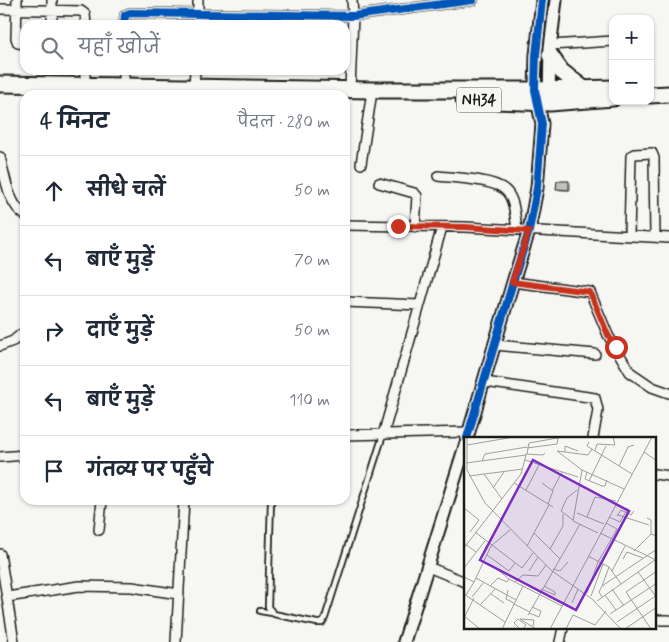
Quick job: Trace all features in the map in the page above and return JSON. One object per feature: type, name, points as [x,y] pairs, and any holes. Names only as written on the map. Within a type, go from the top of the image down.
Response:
[{"type":"highway","points":[[550,50],[561,71],[584,89]]},
{"type":"highway","name":"NH34","points":[[0,84],[256,90]]},
{"type":"highway","points":[[654,86],[669,86]]},
{"type":"highway","name":"NH34","points":[[350,93],[371,98],[543,97],[584,89],[609,88]]},
{"type":"highway","points":[[0,92],[20,92]]},
{"type":"highway","name":"NH34","points":[[350,93],[609,98]]},
{"type":"highway","points":[[654,95],[669,94]]},
{"type":"street","points":[[17,0],[17,41],[20,42]]},
{"type":"street","points":[[52,0],[52,20]]},
{"type":"street","points":[[198,0],[198,20]]},
{"type":"street","points":[[350,62],[353,16],[352,0]]},
{"type":"street","points":[[124,20],[127,13],[176,12],[198,14],[353,16],[473,0]]},
{"type":"street","points":[[542,0],[536,55],[543,97]]},
{"type":"street","points":[[350,435],[468,435],[485,382],[512,282],[529,231],[537,188],[543,97],[556,0]]},
{"type":"street","points":[[0,9],[84,12],[86,20]]},
{"type":"street","points":[[550,50],[609,42]]},
{"type":"street","points":[[85,75],[85,86]]},
{"type":"street","points":[[124,75],[124,86]]},
{"type":"street","points":[[194,88],[195,75]]},
{"type":"street","points":[[348,90],[349,75]]},
{"type":"street","points":[[361,164],[371,98]]},
{"type":"street","points":[[629,236],[631,156],[648,152],[652,153],[654,158],[655,237]]},
{"type":"street","points":[[0,157],[12,199],[20,211]]},
{"type":"street","points":[[438,176],[490,183],[507,191],[512,201],[517,230]]},
{"type":"street","points":[[379,183],[414,193],[417,196],[416,226]]},
{"type":"street","points":[[350,225],[517,230],[669,238]]},
{"type":"street","points":[[383,435],[442,227]]},
{"type":"street","points":[[512,282],[590,292],[608,335],[630,372],[652,387],[669,393]]},
{"type":"street","points":[[350,302],[420,305]]},
{"type":"street","points":[[0,346],[13,341],[20,335]]},
{"type":"street","points":[[495,345],[595,354]]},
{"type":"street","points":[[485,382],[595,398],[598,410],[593,437]]},
{"type":"street","points":[[404,642],[464,449]]},
{"type":"street","points":[[0,458],[20,456]]},
{"type":"street","points":[[656,474],[669,476]]},
{"type":"street","points":[[99,530],[102,505]]},
{"type":"street","points":[[176,642],[184,505]]},
{"type":"street","points":[[0,554],[14,642]]},
{"type":"street","points":[[428,567],[464,582]]},
{"type":"street","points":[[7,596],[79,586],[132,587],[179,594]]},
{"type":"street","points":[[656,620],[669,620]]},
{"type":"lane","points":[[260,611],[317,623],[324,621],[383,435]]},
{"type":"lane","points":[[270,505],[268,602],[272,613]]},
{"type":"building","points":[[557,181],[569,181],[569,190],[556,189]]},
{"type":"cycle path","points":[[124,20],[125,15],[130,13],[353,16],[473,0]]},
{"type":"cycle path","points":[[467,437],[529,231],[537,188],[542,124],[535,90],[536,55],[542,0]]},
{"type":"route","points":[[398,226],[465,227],[529,231],[512,282],[590,292],[608,335],[616,347]]}]
